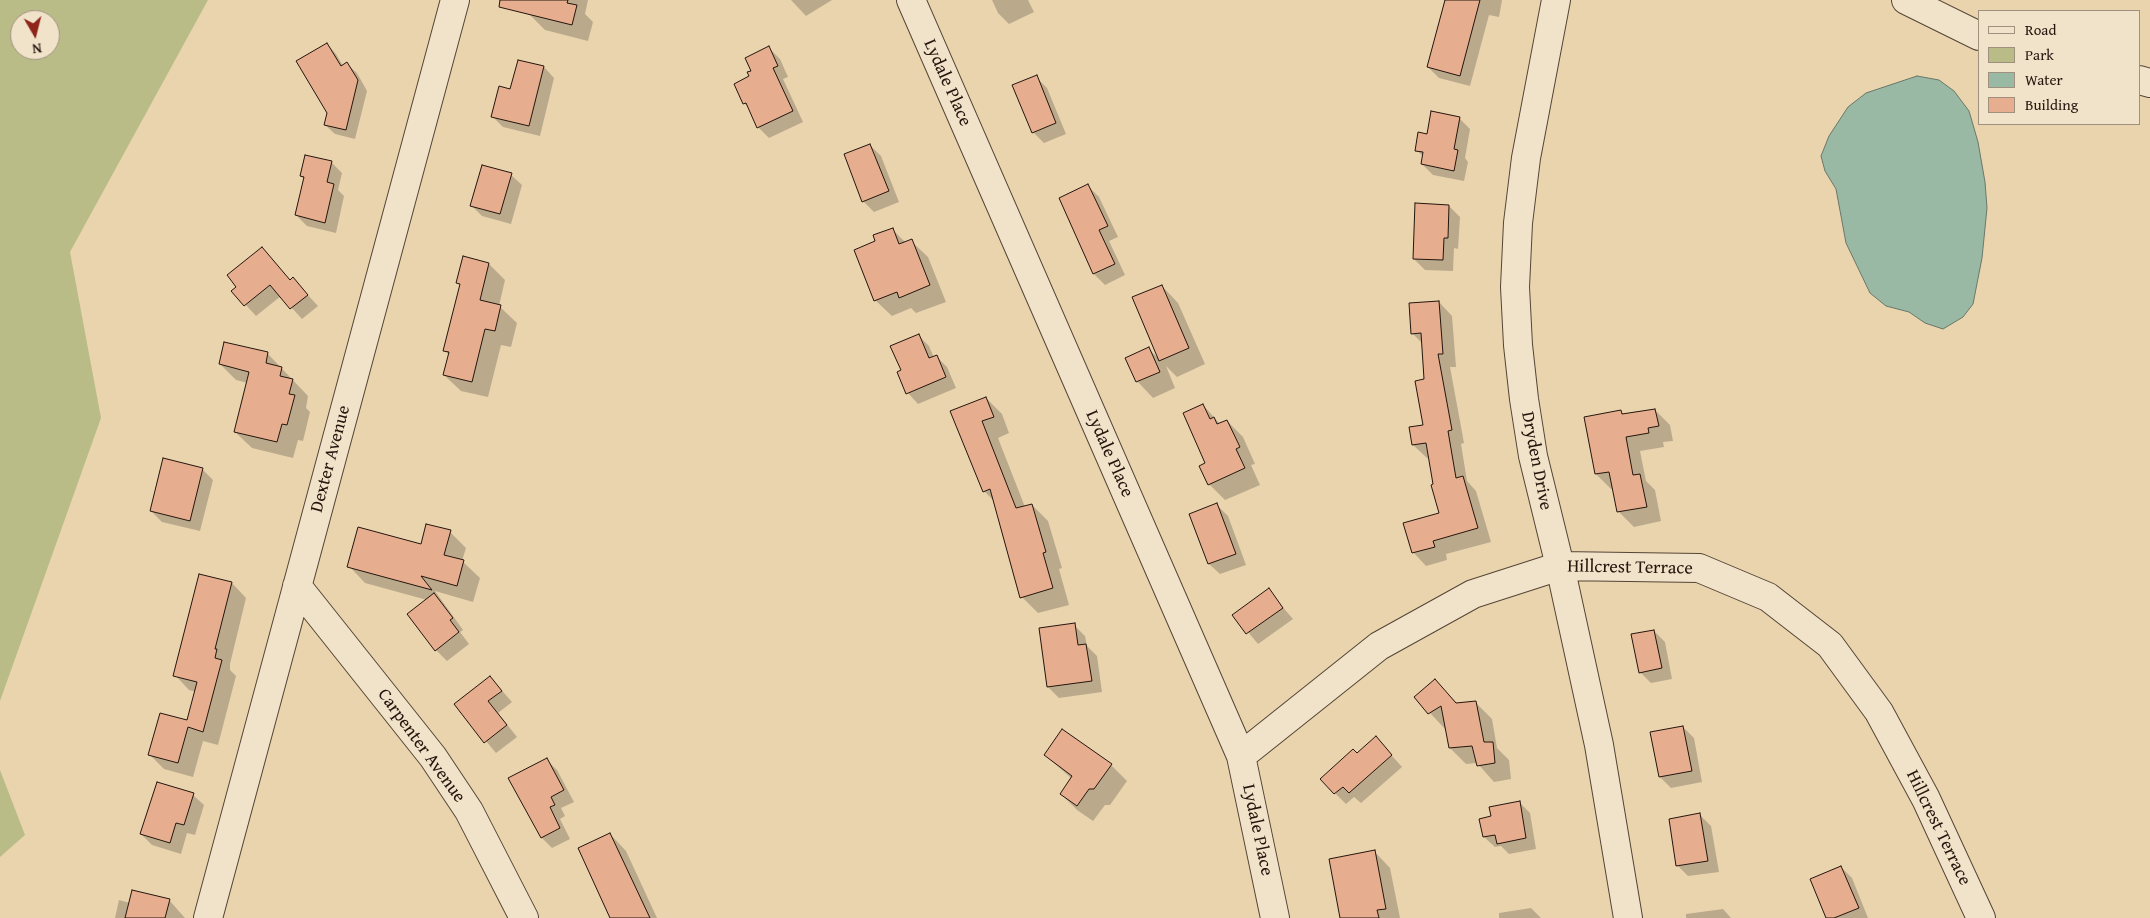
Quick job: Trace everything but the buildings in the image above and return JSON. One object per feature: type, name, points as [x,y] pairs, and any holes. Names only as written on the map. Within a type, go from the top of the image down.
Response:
[{"type":"street","name":"Dexter Avenue","points":[[208,918],[455,0]]},
{"type":"street","name":"Lydale Place","points":[[912,0],[1241,756],[1275,918]]},
{"type":"street","name":"Dryden Drive","points":[[1556,0],[1526,158],[1518,223],[1515,287],[1524,398],[1533,456],[1560,566],[1599,745],[1628,918]]},
{"type":"street","points":[[1906,0],[1978,36]]},
{"type":"street","name":"Hillcrest Terrace","points":[[1241,756],[1379,646],[1473,594],[1560,566],[1699,568],[1768,597],[1830,645],[1879,712],[1926,799],[1981,918]]},
{"type":"street","name":"Carpenter Avenue","points":[[297,586],[433,757],[469,811],[524,918]]},
{"type":"green space","points":[[0,0],[208,0],[70,252],[101,418],[0,701]]},
{"type":"green space","points":[[0,770],[25,835],[0,857]]},
{"type":"water","points":[[1917,76],[1939,80],[1954,91],[1969,111],[1978,142],[1985,182],[1987,208],[1982,258],[1973,304],[1963,317],[1943,329],[1925,323],[1909,312],[1886,306],[1870,293],[1846,243],[1836,189],[1825,171],[1821,156],[1829,136],[1848,107],[1866,93]]}]
